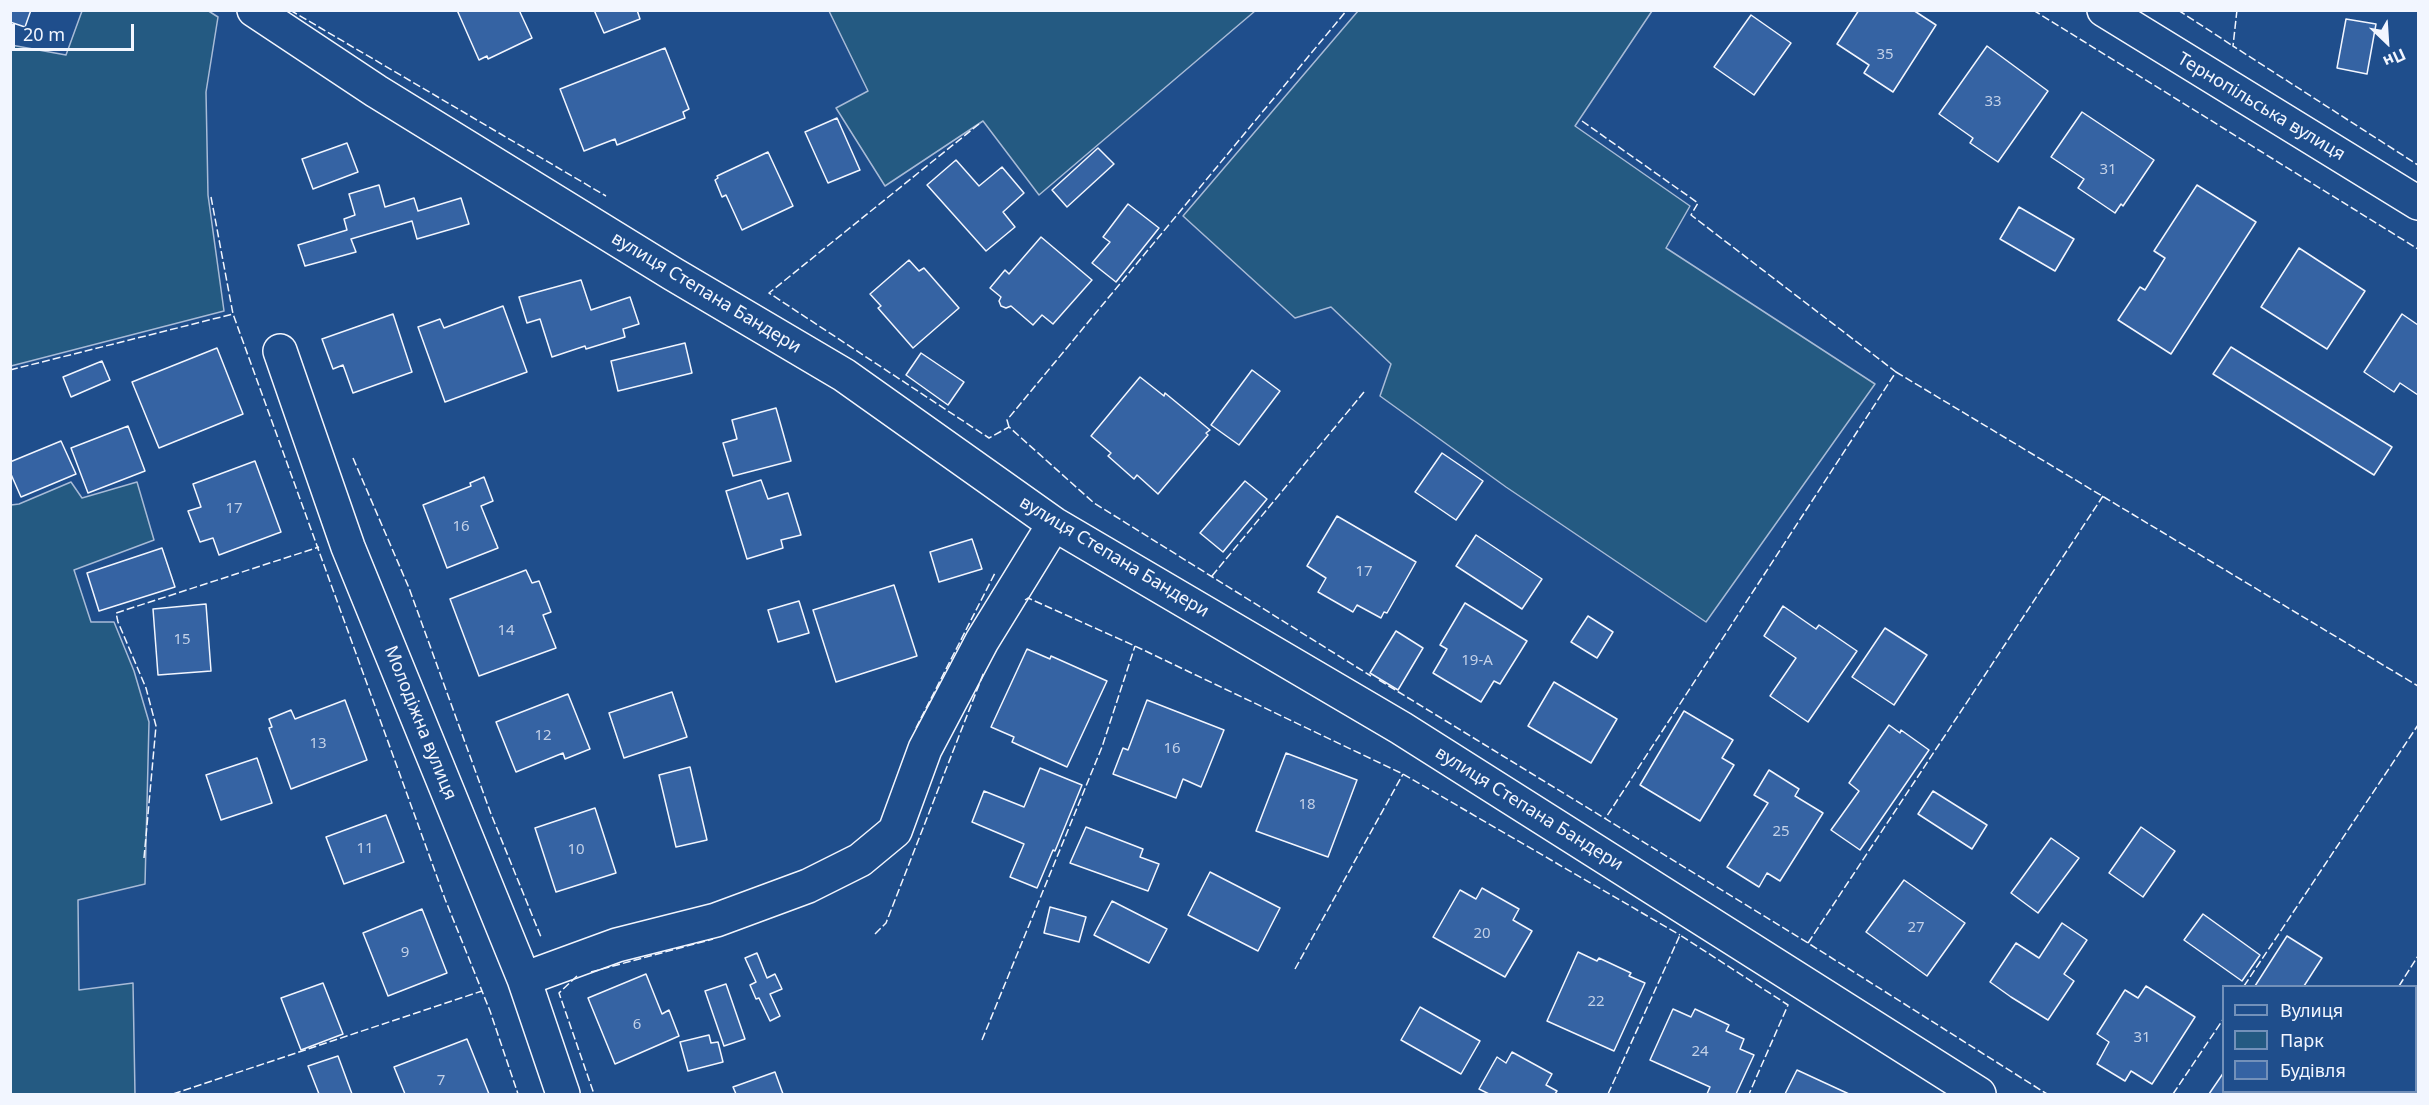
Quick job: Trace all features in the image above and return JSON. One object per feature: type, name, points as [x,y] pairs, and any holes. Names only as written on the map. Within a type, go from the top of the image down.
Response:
[{"type":"street","name":"вулиця Степана Бандери","points":[[254,10],[386,97],[673,274],[844,375],[1054,525],[1401,728],[1979,1095]]},
{"type":"street","name":"Тернопільська вулиця","points":[[2104,10],[2418,202]]},
{"type":"street","name":"Молодіжна вулиця","points":[[280,351],[348,548],[524,978],[563,1095]]},
{"type":"street","points":[[524,978],[617,945],[717,920],[808,886],[861,860],[878,846],[895,831],[925,749],[982,641],[1054,525]]},
{"type":"green space","points":[[207,10],[218,17],[206,92],[208,195],[224,311],[11,366],[11,45],[66,55],[82,11]]},
{"type":"green space","points":[[829,11],[1255,11],[1039,195],[983,121],[885,186],[836,108],[868,91]]},
{"type":"green space","points":[[1358,11],[1652,11],[1575,126],[1690,206],[1666,248],[1875,384],[1706,622],[1506,487],[1380,396],[1391,364],[1331,307],[1295,318],[1183,216]]},
{"type":"green space","points":[[71,482],[82,498],[137,482],[154,540],[74,570],[91,622],[114,622],[134,671],[149,722],[145,884],[78,900],[79,990],[133,983],[135,1094],[11,1094],[11,505],[19,504]]},
{"type":"building","points":[[10,10],[31,10],[25,27],[10,22]]},
{"type":"building","points":[[457,10],[519,10],[532,38],[488,59],[487,56],[479,60]]},
{"type":"building","points":[[594,10],[637,10],[640,19],[604,33]]},
{"type":"building","points":[[1859,10],[1913,10],[1936,25],[1893,92],[1864,73],[1869,65],[1837,44]]},
{"type":"building","points":[[1751,15],[1791,43],[1754,95],[1714,67]]},
{"type":"building","points":[[2346,19],[2376,24],[2367,74],[2337,68]]},
{"type":"building","points":[[1987,46],[2048,91],[1998,162],[1970,143],[1973,138],[1939,114]]},
{"type":"building","points":[[665,48],[689,109],[683,112],[685,118],[617,145],[615,139],[584,151],[560,89]]},
{"type":"building","points":[[2082,112],[2154,160],[2123,206],[2121,204],[2115,213],[2078,188],[2084,179],[2051,157]]},
{"type":"building","points":[[837,118],[860,170],[828,183],[805,132]]},
{"type":"building","points":[[347,143],[358,172],[313,189],[302,159]]},
{"type":"building","points":[[1098,148],[1114,164],[1067,207],[1052,190]]},
{"type":"building","points":[[768,152],[793,206],[742,230],[726,195],[722,197],[715,180],[717,176]]},
{"type":"building","points":[[956,160],[979,186],[1002,167],[1024,193],[1003,212],[1015,227],[986,251],[927,185]]},
{"type":"building","points":[[379,185],[385,207],[414,198],[418,211],[461,198],[469,224],[417,239],[412,221],[351,239],[356,252],[305,266],[298,245],[347,230],[344,219],[355,215],[349,194]]},
{"type":"building","points":[[2197,185],[2256,222],[2171,354],[2118,320],[2140,287],[2145,290],[2165,258],[2154,251]]},
{"type":"building","points":[[1128,204],[1159,228],[1116,282],[1092,263],[1110,242],[1103,237]]},
{"type":"building","points":[[2019,207],[2074,239],[2055,271],[2000,239]]},
{"type":"building","points":[[1041,237],[1092,280],[1053,324],[1042,315],[1033,325],[1011,306],[1006,308],[1001,306],[999,301],[1001,297],[990,288],[1005,270],[1009,274]]},
{"type":"building","points":[[2299,248],[2365,291],[2327,349],[2261,307]]},
{"type":"building","points":[[909,260],[919,271],[924,268],[959,308],[913,348],[878,308],[881,306],[870,294]]},
{"type":"building","points":[[581,280],[591,310],[630,297],[639,324],[623,329],[625,337],[586,349],[585,346],[552,357],[540,319],[527,323],[519,297]]},
{"type":"building","points":[[503,306],[527,372],[445,402],[418,327],[440,319],[444,328]]},
{"type":"building","points":[[393,314],[412,372],[353,393],[343,365],[333,369],[322,339]]},
{"type":"building","points":[[2402,314],[2418,325],[2418,395],[2400,383],[2394,392],[2364,372]]},
{"type":"building","points":[[685,343],[692,373],[618,391],[611,361]]},
{"type":"building","points":[[2231,347],[2392,447],[2374,475],[2213,374]]},
{"type":"building","points":[[217,348],[243,414],[159,448],[132,382]]},
{"type":"building","points":[[921,353],[964,382],[948,405],[906,375]]},
{"type":"building","points":[[102,361],[110,380],[71,397],[63,377]]},
{"type":"building","points":[[1252,370],[1280,391],[1239,445],[1211,425]]},
{"type":"building","points":[[1140,377],[1164,396],[1165,393],[1210,430],[1158,494],[1137,475],[1134,479],[1108,456],[1111,453],[1091,436]]},
{"type":"building","points":[[776,408],[791,461],[733,476],[723,443],[737,439],[732,420]]},
{"type":"building","points":[[128,426],[145,471],[88,493],[71,448]]},
{"type":"building","points":[[61,441],[76,474],[21,497],[10,472],[10,462]]},
{"type":"building","points":[[1442,453],[1483,481],[1456,520],[1415,492]]},
{"type":"building","points":[[255,461],[281,532],[219,555],[213,538],[200,542],[188,511],[201,507],[193,484]]},
{"type":"building","points":[[484,477],[493,501],[481,506],[498,548],[447,568],[423,505],[471,486],[470,483]]},
{"type":"building","points":[[761,480],[768,499],[788,493],[801,535],[781,540],[783,548],[747,559],[726,491]]},
{"type":"building","points":[[1245,481],[1267,499],[1223,552],[1200,533]]},
{"type":"building","points":[[1337,516],[1416,562],[1387,613],[1384,612],[1381,618],[1357,605],[1353,612],[1318,592],[1326,578],[1307,566]]},
{"type":"building","points":[[1476,535],[1542,579],[1522,609],[1456,566]]},
{"type":"building","points":[[972,539],[982,569],[939,582],[930,552]]},
{"type":"building","points":[[162,548],[175,587],[99,611],[87,573]]},
{"type":"building","points":[[526,570],[532,583],[539,581],[551,612],[543,615],[556,648],[479,676],[450,599]]},
{"type":"building","points":[[894,585],[917,656],[836,682],[813,610]]},
{"type":"building","points":[[799,601],[809,633],[778,642],[768,610]]},
{"type":"building","points":[[1465,603],[1527,641],[1500,684],[1494,681],[1481,702],[1433,673],[1447,649],[1440,645]]},
{"type":"building","points":[[206,604],[211,671],[158,675],[153,609]]},
{"type":"building","points":[[1783,606],[1816,629],[1819,625],[1857,651],[1808,722],[1770,696],[1796,658],[1764,636]]},
{"type":"building","points":[[1588,616],[1613,632],[1597,658],[1571,642]]},
{"type":"building","points":[[1885,628],[1927,655],[1894,705],[1852,677]]},
{"type":"building","points":[[1396,631],[1423,648],[1398,690],[1370,673]]},
{"type":"building","points":[[1027,649],[1050,659],[1051,656],[1107,681],[1067,767],[1012,742],[1014,737],[991,727]]},
{"type":"building","points":[[1554,682],[1617,719],[1591,763],[1528,726]]},
{"type":"building","points":[[672,692],[687,737],[624,758],[609,713]]},
{"type":"building","points":[[568,694],[590,749],[565,759],[563,753],[516,772],[496,722]]},
{"type":"building","points":[[345,700],[367,760],[291,789],[269,728],[272,727],[269,719],[291,710],[295,719]]},
{"type":"building","points":[[1147,700],[1224,730],[1201,787],[1183,779],[1176,798],[1113,774],[1123,748],[1128,750]]},
{"type":"building","points":[[1684,711],[1733,740],[1722,758],[1734,765],[1700,821],[1640,785]]},
{"type":"building","points":[[1889,725],[1900,733],[1901,730],[1929,750],[1860,850],[1831,830],[1859,791],[1849,783]]},
{"type":"building","points":[[1286,753],[1357,780],[1328,857],[1256,831]]},
{"type":"building","points":[[257,758],[272,803],[221,820],[206,775]]},
{"type":"building","points":[[690,767],[707,840],[676,847],[659,775]]},
{"type":"building","points":[[1040,768],[1082,785],[1037,888],[1010,877],[1024,844],[972,822],[984,791],[1024,807]]},
{"type":"building","points":[[1769,770],[1799,789],[1795,796],[1823,813],[1780,881],[1767,873],[1759,887],[1727,867],[1768,803],[1754,795]]},
{"type":"building","points":[[1933,791],[1987,825],[1972,849],[1918,814]]},
{"type":"building","points":[[595,808],[616,873],[556,892],[535,828]]},
{"type":"building","points":[[386,815],[404,862],[344,884],[326,837]]},
{"type":"building","points":[[1086,827],[1143,849],[1140,857],[1159,864],[1148,891],[1070,863]]},
{"type":"building","points":[[2141,827],[2175,851],[2143,897],[2109,873]]},
{"type":"building","points":[[2051,838],[2079,858],[2038,913],[2011,893]]},
{"type":"building","points":[[1210,872],[1280,908],[1258,951],[1188,915]]},
{"type":"building","points":[[1904,880],[1965,923],[1927,976],[1866,932]]},
{"type":"building","points":[[1482,888],[1519,909],[1513,920],[1532,931],[1505,977],[1433,937],[1460,890],[1476,899]]},
{"type":"building","points":[[1112,901],[1167,929],[1149,963],[1094,935]]},
{"type":"building","points":[[1050,907],[1086,917],[1079,942],[1044,933]]},
{"type":"building","points":[[422,909],[447,973],[388,996],[363,933]]},
{"type":"building","points":[[2203,914],[2260,955],[2242,981],[2184,940]]},
{"type":"building","points":[[2062,923],[2087,940],[2064,974],[2074,981],[2048,1020],[1990,982],[2016,943],[2039,958]]},
{"type":"building","points":[[2287,936],[2322,958],[2305,985],[2256,985]]},
{"type":"building","points":[[1578,952],[1597,961],[1599,958],[1631,973],[1629,976],[1645,983],[1614,1051],[1547,1021]]},
{"type":"building","points":[[757,953],[767,978],[775,974],[782,989],[770,994],[780,1016],[770,1021],[750,985],[756,982],[745,958]]},
{"type":"building","points":[[646,974],[662,1014],[669,1010],[679,1036],[615,1064],[588,998]]},
{"type":"building","points":[[323,983],[343,1034],[301,1050],[281,998]]},
{"type":"building","points":[[726,984],[745,1039],[724,1046],[705,991]]},
{"type":"building","points":[[2146,986],[2195,1017],[2152,1084],[2131,1071],[2125,1081],[2097,1064],[2109,1042],[2097,1034],[2125,990],[2138,998]]},
{"type":"building","points":[[1420,1007],[1480,1041],[1461,1074],[1401,1040]]},
{"type":"building","points":[[1673,1009],[1691,1017],[1695,1009],[1729,1025],[1726,1031],[1744,1039],[1740,1049],[1754,1055],[1736,1094],[1707,1094],[1710,1087],[1650,1060]]},
{"type":"building","points":[[709,1035],[711,1043],[718,1042],[723,1062],[688,1071],[680,1042]]},
{"type":"building","points":[[467,1039],[489,1094],[405,1094],[394,1067]]},
{"type":"building","points":[[2417,1044],[2418,1094],[2408,1093],[2417,1093]]},
{"type":"building","points":[[1512,1052],[1552,1074],[1546,1085],[1557,1091],[1555,1094],[1489,1094],[1479,1089],[1497,1057],[1506,1063]]},
{"type":"building","points":[[338,1056],[352,1094],[319,1094],[308,1066]]},
{"type":"building","points":[[1797,1070],[1849,1094],[1785,1094]]},
{"type":"building","points":[[775,1072],[783,1094],[736,1094],[733,1087]]},
{"type":"building","points":[[2222,1075],[2222,1093],[2299,1093],[2298,1094],[2209,1094]]},
{"type":"fence","points":[[290,10],[606,196]]},
{"type":"fence","points":[[1009,427],[1007,420],[1347,10]]},
{"type":"fence","points":[[2033,10],[2418,249]]},
{"type":"fence","points":[[2178,10],[2233,46]]},
{"type":"fence","points":[[2237,10],[2233,46],[2418,165]]},
{"type":"fence","points":[[1582,121],[1698,203],[1691,215],[1896,372],[1605,819]]},
{"type":"fence","points":[[979,124],[769,293],[989,438],[1009,427],[1094,503],[1371,676]]},
{"type":"fence","points":[[211,197],[233,314],[445,899],[490,1011],[518,1094]]},
{"type":"fence","points":[[10,370],[233,314]]},
{"type":"fence","points":[[1896,372],[2418,686]]},
{"type":"fence","points":[[1212,576],[1364,392]]},
{"type":"fence","points":[[353,458],[409,588],[491,814],[541,937]]},
{"type":"fence","points":[[1808,943],[2103,496]]},
{"type":"fence","points":[[144,858],[156,726],[146,688],[116,613],[319,547]]},
{"type":"fence","points":[[916,728],[995,573]]},
{"type":"fence","points":[[1025,600],[1028,598],[1135,646],[1403,774],[1680,935]]},
{"type":"fence","points":[[982,1040],[1102,747],[1135,646]]},
{"type":"fence","points":[[875,934],[886,923],[984,672]]},
{"type":"fence","points":[[1379,680],[1808,943],[2047,1094]]},
{"type":"fence","points":[[2245,985],[2418,725]]},
{"type":"fence","points":[[1295,969],[1403,774]]},
{"type":"fence","points":[[1608,1094],[1680,935],[1788,1005],[1749,1094]]},
{"type":"fence","points":[[591,972],[713,939]]},
{"type":"fence","points":[[2400,985],[2418,956]]},
{"type":"fence","points":[[577,976],[559,993],[594,1094]]},
{"type":"fence","points":[[173,1094],[482,991]]},
{"type":"fence","points":[[2173,1094],[2222,1021]]}]
